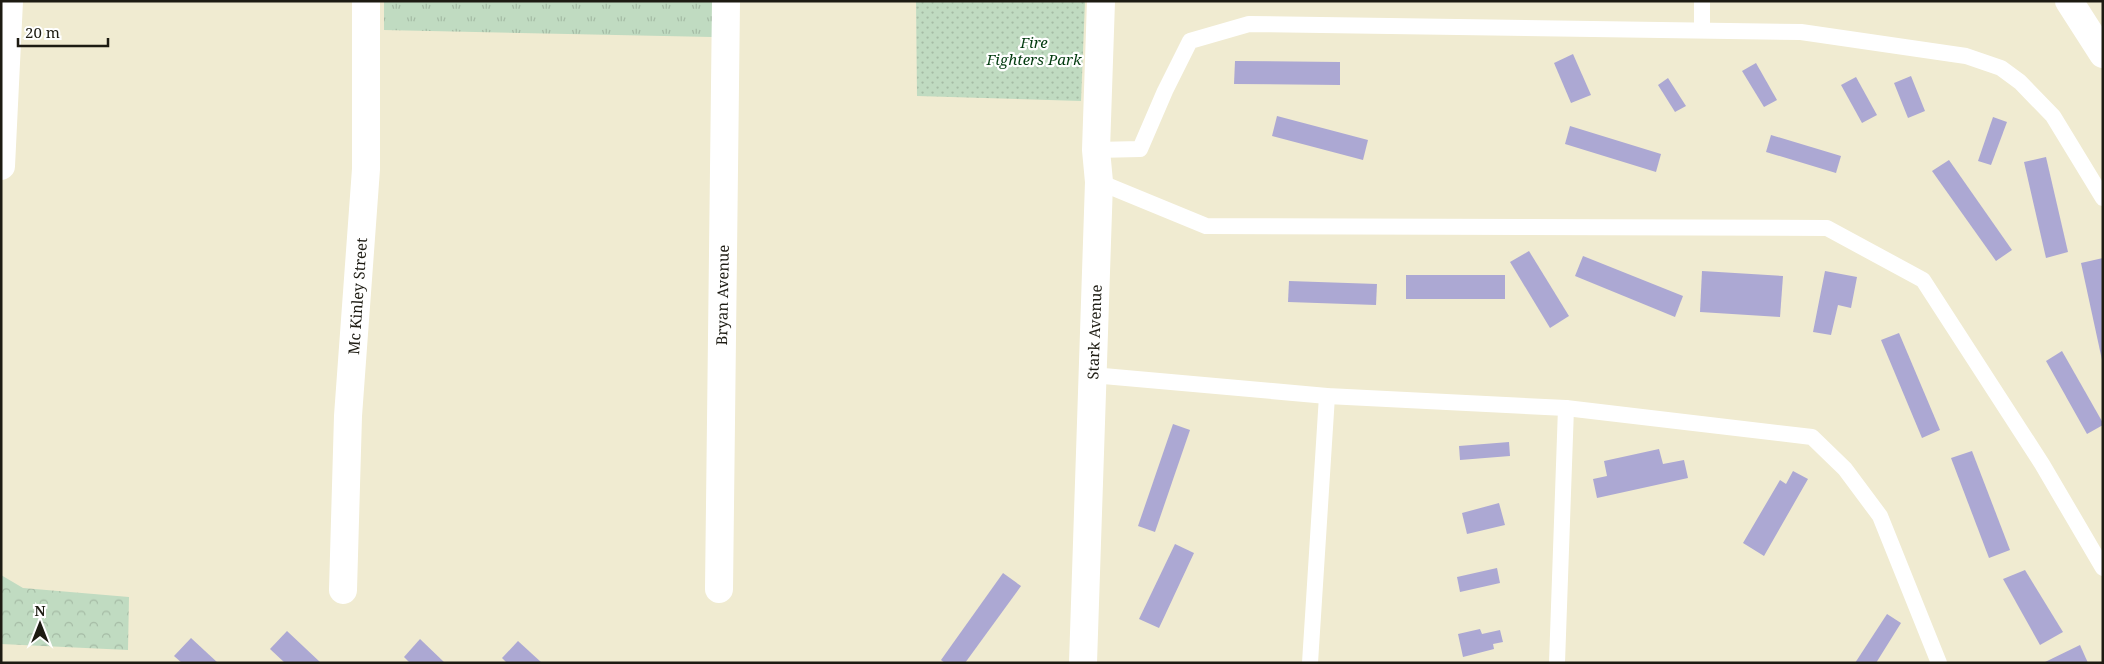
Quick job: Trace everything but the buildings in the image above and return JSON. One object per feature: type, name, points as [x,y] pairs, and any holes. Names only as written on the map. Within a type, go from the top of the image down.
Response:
[{"type":"street","points":[[1,166],[8,1]]},
{"type":"street","name":"Mc Kinley Street","points":[[343,590],[348,416],[366,169],[366,1]]},
{"type":"street","name":"Bryan Avenue","points":[[719,589],[726,1]]},
{"type":"street","name":"Stark Avenue","points":[[1083,663],[1099,182],[1096,150],[1101,1]]},
{"type":"street","points":[[2069,1],[2103,54]]},
{"type":"lane","points":[[1702,1],[1702,30]]},
{"type":"lane","points":[[1096,150],[1140,149],[1165,91],[1190,41],[1248,24],[1801,32],[1966,56],[2001,68],[2020,82],[2053,116],[2103,198]]},
{"type":"lane","points":[[1099,182],[1206,226],[1827,228],[1923,280],[2042,464],[2103,568]]},
{"type":"lane","points":[[1092,376],[1327,396],[1566,408],[1812,438],[1845,470],[1880,516],[1939,663]]},
{"type":"lane","points":[[1310,663],[1327,396]]},
{"type":"lane","points":[[1557,663],[1566,408]]},
{"type":"green space","points":[[384,1],[712,1],[712,37],[384,30]]},
{"type":"green space","name":"Fire Fighters Park","points":[[916,1],[1085,1],[1081,101],[917,96]]},
{"type":"green space","points":[[1,575],[23,588],[129,597],[128,650],[1,644]]}]
